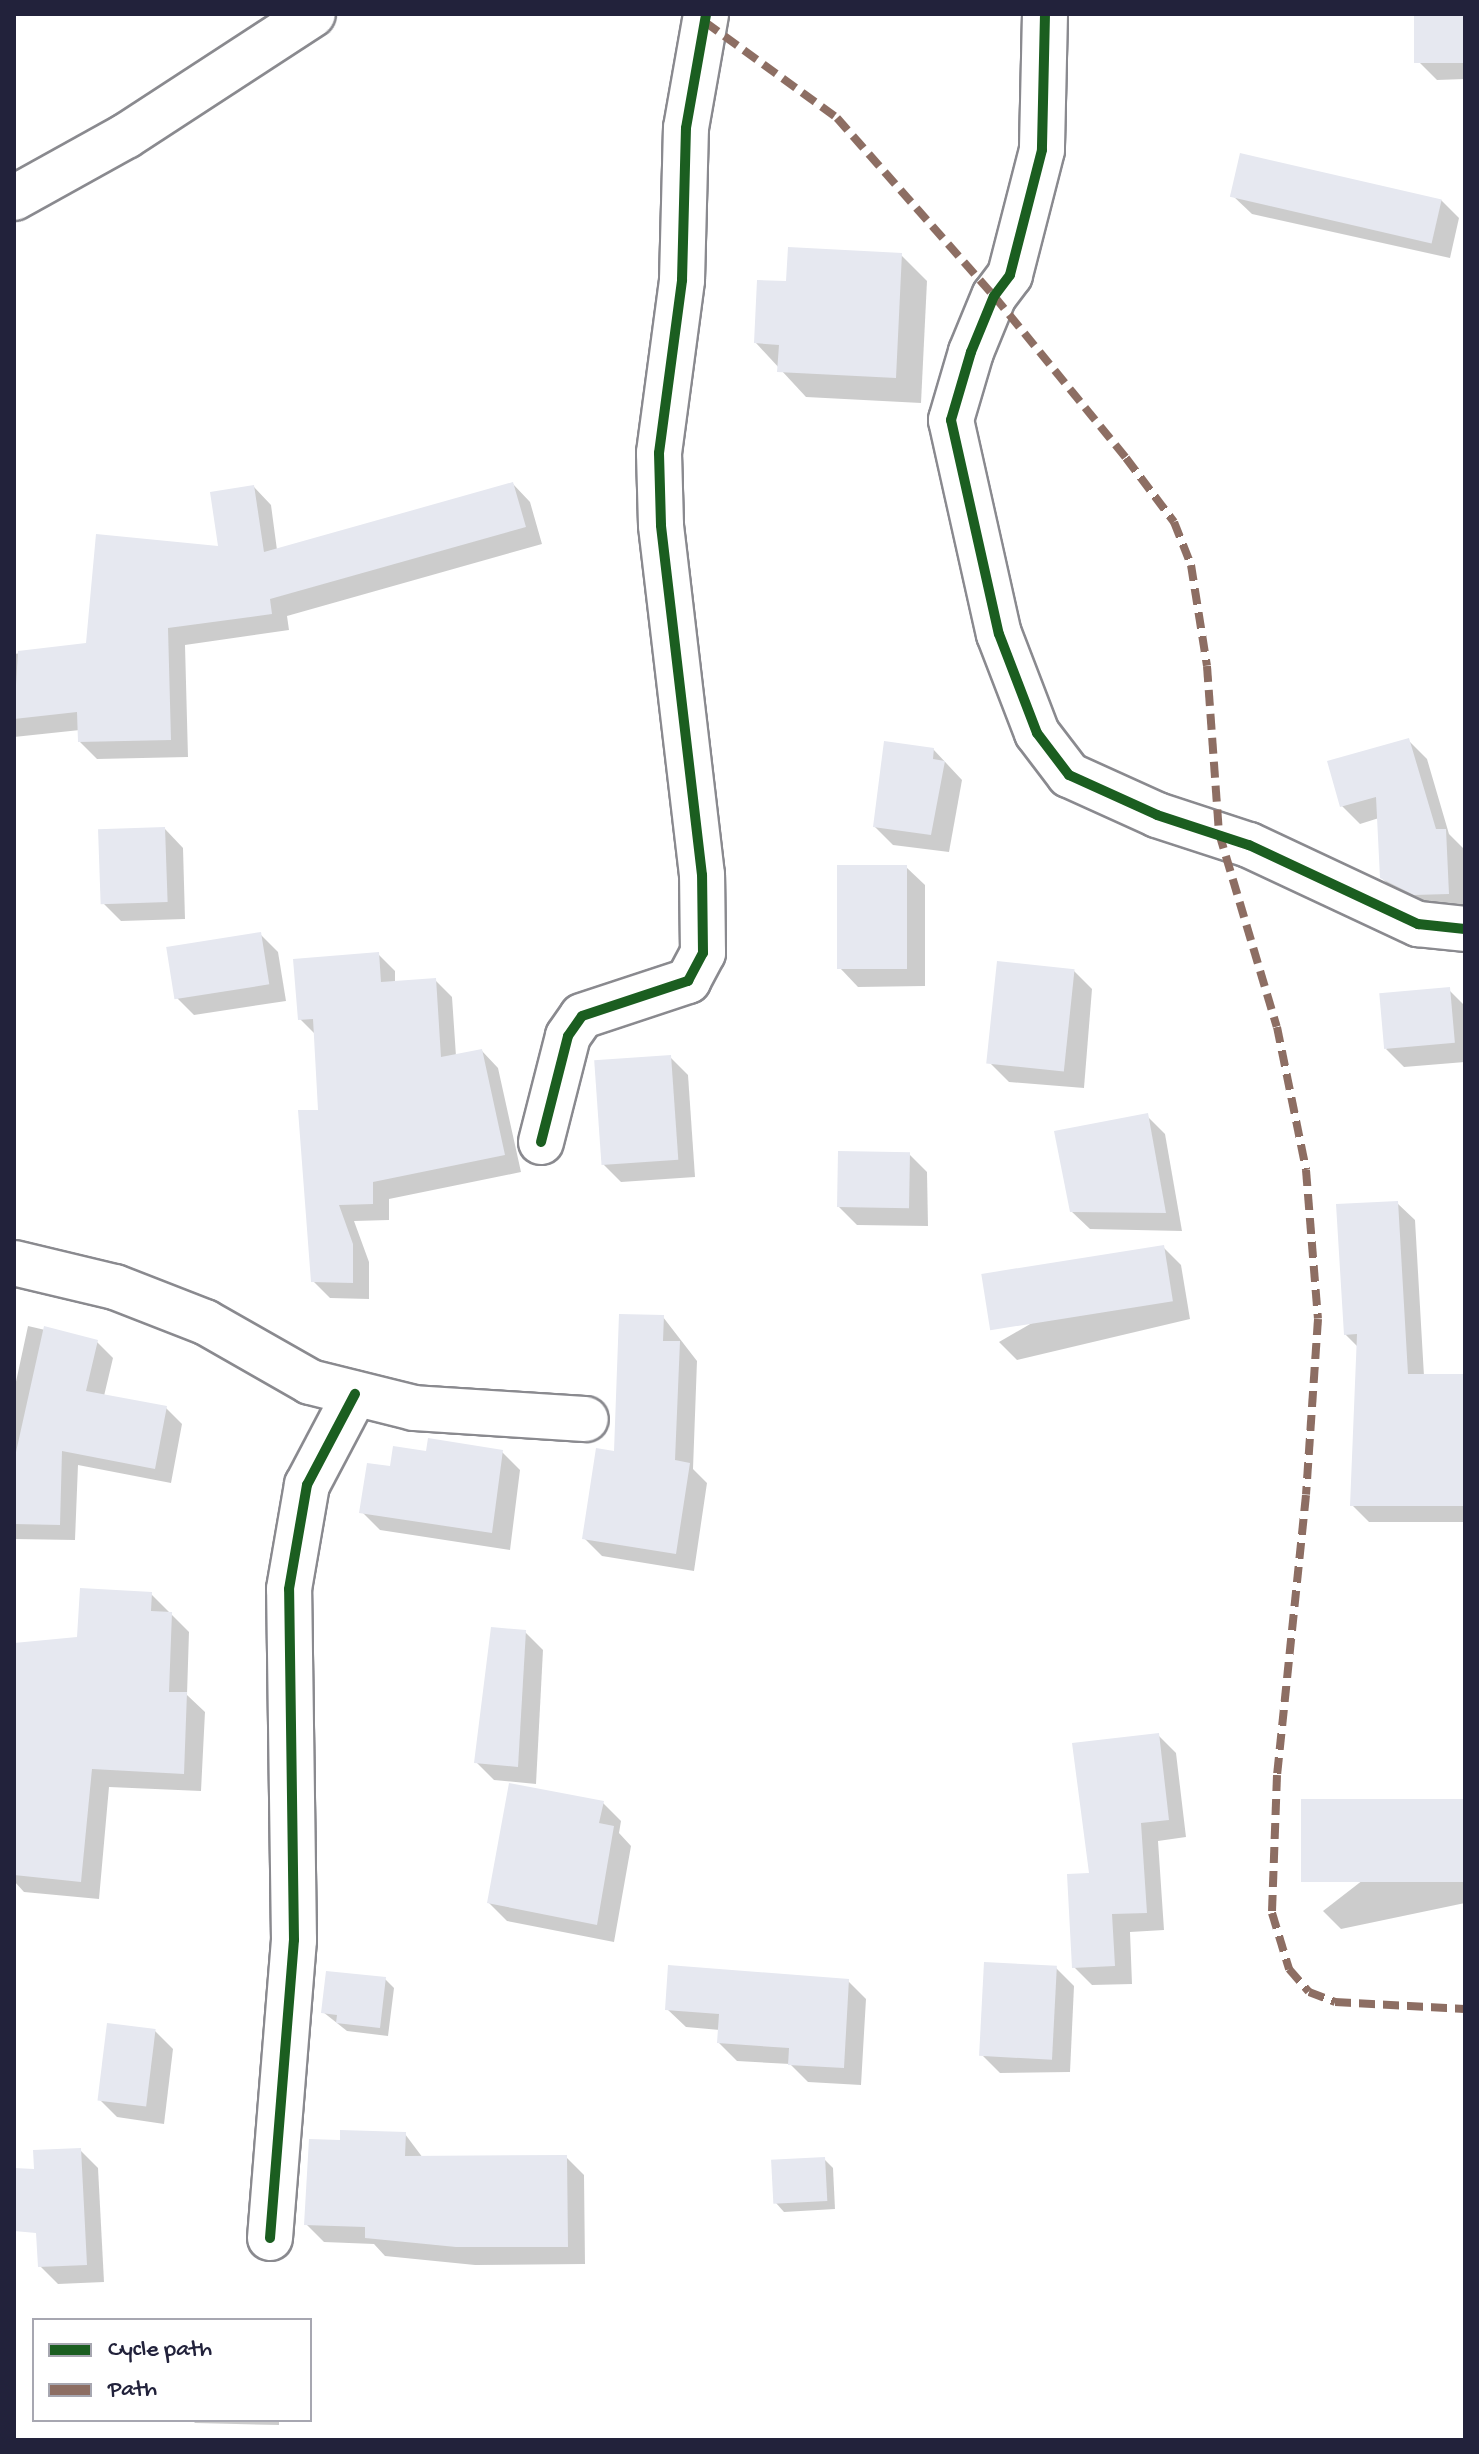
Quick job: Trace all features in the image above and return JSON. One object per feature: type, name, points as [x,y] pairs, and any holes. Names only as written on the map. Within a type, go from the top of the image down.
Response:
[{"type":"street","points":[[14,198],[126,136],[313,14]]},
{"type":"street","points":[[541,1142],[568,1036],[582,1016],[688,981],[703,953],[702,875],[661,525],[659,453],[682,280],[686,128],[706,14]]},
{"type":"street","points":[[1045,14],[1042,150],[1010,275],[994,296],[971,352],[951,420],[999,634],[1037,733],[1069,775],[1082,781],[1157,815],[1234,839],[1418,924],[1465,929]]},
{"type":"street","points":[[14,1263],[128,1292],[205,1322],[310,1382],[414,1408],[586,1419]]},
{"type":"street","points":[[270,2238],[294,1940],[289,1589],[307,1485],[355,1394]]},
{"type":"building","points":[[1414,14],[1465,14],[1465,63],[1414,63]]},
{"type":"building","points":[[1240,153],[1442,200],[1432,243],[1230,197]]},
{"type":"building","points":[[788,247],[902,253],[896,378],[777,372],[779,345],[754,343],[757,280],[786,281]]},
{"type":"building","points":[[513,482],[526,527],[270,599],[272,614],[168,628],[171,740],[78,742],[77,712],[14,719],[18,651],[86,643],[96,534],[218,546],[210,492],[254,485],[264,552]]},
{"type":"building","points":[[1409,738],[1436,829],[1446,829],[1449,894],[1414,895],[1380,878],[1376,797],[1340,807],[1327,761]]},
{"type":"building","points":[[884,741],[934,748],[933,759],[945,761],[931,835],[873,827]]},
{"type":"building","points":[[165,827],[168,902],[101,904],[98,829]]},
{"type":"building","points":[[837,865],[907,865],[907,969],[837,969]]},
{"type":"building","points":[[261,932],[269,984],[174,999],[166,947]]},
{"type":"building","points":[[379,952],[381,982],[436,978],[441,1057],[482,1049],[505,1155],[373,1182],[373,1204],[339,1205],[353,1244],[353,1283],[311,1282],[298,1110],[318,1110],[313,1019],[298,1020],[293,959]]},
{"type":"building","points":[[997,961],[1075,969],[1064,1072],[986,1063]]},
{"type":"building","points":[[1450,987],[1455,1043],[1384,1049],[1379,993]]},
{"type":"building","points":[[671,1055],[678,1160],[602,1165],[594,1060]]},
{"type":"building","points":[[1148,1113],[1166,1213],[1070,1212],[1054,1131]]},
{"type":"building","points":[[838,1151],[910,1152],[909,1208],[837,1207]]},
{"type":"building","points":[[1398,1201],[1408,1374],[1465,1374],[1465,1506],[1350,1506],[1357,1334],[1344,1335],[1336,1204]]},
{"type":"building","points":[[1164,1245],[1173,1301],[990,1330],[981,1274]]},
{"type":"building","points":[[619,1314],[664,1315],[663,1341],[680,1341],[675,1460],[690,1463],[676,1554],[582,1539],[596,1448],[614,1451]]},
{"type":"building","points":[[44,1326],[98,1340],[86,1391],[167,1406],[155,1469],[62,1451],[60,1525],[14,1524],[14,1461]]},
{"type":"building","points":[[428,1438],[503,1450],[492,1533],[359,1513],[367,1463],[390,1466],[393,1446],[426,1451]]},
{"type":"building","points":[[80,1588],[152,1592],[151,1611],[172,1612],[169,1692],[187,1692],[184,1774],[92,1769],[81,1882],[14,1875],[14,1643],[77,1637]]},
{"type":"building","points":[[491,1627],[526,1630],[518,1767],[474,1763]]},
{"type":"building","points":[[1159,1733],[1169,1820],[1141,1823],[1147,1913],[1112,1914],[1115,1966],[1072,1968],[1067,1874],[1089,1873],[1072,1743]]},
{"type":"building","points":[[509,1783],[604,1801],[599,1823],[614,1826],[597,1925],[487,1903]]},
{"type":"building","points":[[1301,1799],[1465,1799],[1465,1882],[1301,1882]]},
{"type":"building","points":[[984,1962],[1057,1966],[1052,2060],[979,2056]]},
{"type":"building","points":[[668,1965],[849,1979],[844,2068],[788,2065],[789,2048],[717,2043],[719,2014],[665,2010]]},
{"type":"building","points":[[326,1971],[386,1977],[380,2028],[336,2023],[337,2015],[321,2013]]},
{"type":"building","points":[[107,2023],[156,2029],[146,2106],[97,2100]]},
{"type":"building","points":[[340,2130],[406,2132],[405,2156],[567,2155],[568,2247],[456,2247],[365,2238],[365,2227],[304,2225],[309,2139],[340,2140]]},
{"type":"building","points":[[81,2148],[87,2265],[38,2267],[36,2233],[14,2231],[14,2168],[34,2169],[33,2150]]},
{"type":"building","points":[[825,2157],[827,2201],[773,2204],[771,2160]]},
{"type":"marked path","points":[[705,22],[837,118],[994,296],[1126,458],[1174,522],[1191,565],[1207,666],[1219,833],[1277,1027],[1306,1170],[1318,1319],[1306,1495],[1277,1775],[1272,1913],[1289,1969],[1309,1992],[1335,2002],[1465,2009]]},
{"type":"cycle path","points":[[541,1142],[568,1036],[582,1016],[688,981],[703,953],[702,875],[661,525],[659,453],[682,280],[686,128],[706,14]]},
{"type":"cycle path","points":[[1045,14],[1042,150],[1010,275],[994,296],[971,352],[951,420],[999,634],[1037,733],[1069,775],[1157,815],[1249,845],[1418,924],[1465,929]]},
{"type":"cycle path","points":[[270,2238],[294,1940],[289,1589],[307,1485],[355,1394]]}]
